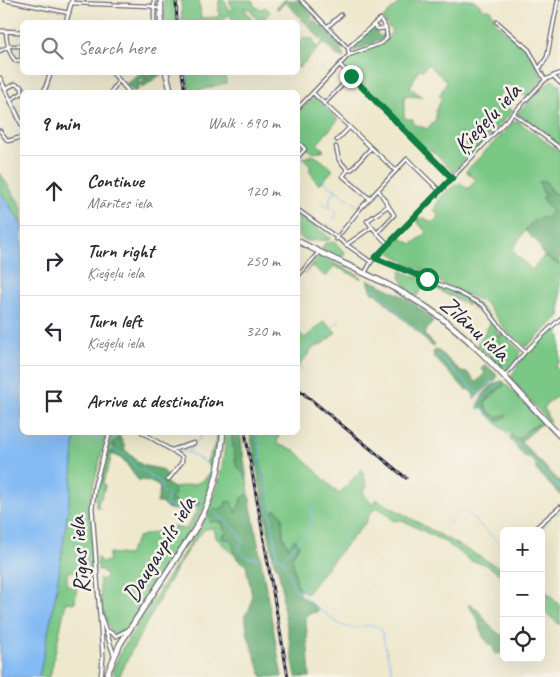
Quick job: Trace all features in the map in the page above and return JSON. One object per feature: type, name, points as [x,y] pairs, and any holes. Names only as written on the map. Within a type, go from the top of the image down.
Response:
[{"type":"highway","points":[[161,0],[161,20]]},
{"type":"highway","points":[[167,75],[170,90]]},
{"type":"highway","name":"Zīlānu iela","points":[[300,242],[408,295],[433,312],[468,341],[560,436]]},
{"type":"highway","name":"Daugavpils iela","points":[[106,677],[114,656],[129,630],[197,526],[208,505],[218,468],[222,435]]},
{"type":"main road","points":[[67,20],[72,2]]},
{"type":"main road","points":[[0,30],[20,32]]},
{"type":"main road","points":[[46,90],[50,75]]},
{"type":"main road","points":[[115,75],[127,90]]},
{"type":"main road","points":[[0,78],[20,121]]},
{"type":"main road","name":"Rīgas iela","points":[[101,677],[103,658],[92,508],[109,435]]},
{"type":"main road","points":[[100,613],[114,656]]},
{"type":"main road","points":[[106,630],[116,636],[129,630]]},
{"type":"main road","points":[[103,658],[106,663],[111,663]]},
{"type":"street","points":[[5,0],[69,13]]},
{"type":"street","points":[[154,0],[154,20]]},
{"type":"street","points":[[302,0],[348,48],[349,55]]},
{"type":"street","name":"Ķieģeļu iela","points":[[545,80],[539,69],[547,57],[558,0]]},
{"type":"street","points":[[72,2],[154,6],[161,9]]},
{"type":"street","points":[[327,27],[342,15]]},
{"type":"street","points":[[300,106],[349,55],[385,40],[388,34],[380,19],[348,48]]},
{"type":"street","points":[[497,22],[530,50],[539,69]]},
{"type":"street","points":[[373,25],[378,29],[386,28]]},
{"type":"street","points":[[6,31],[14,60],[20,60]]},
{"type":"street","points":[[0,51],[9,46],[20,46]]},
{"type":"street","name":"Ķieģeļu iela","points":[[340,65],[452,178]]},
{"type":"street","name":"Ķieģeļu iela","points":[[364,274],[371,262],[545,80],[560,73]]},
{"type":"street","points":[[324,104],[351,76]]},
{"type":"street","points":[[553,76],[560,83]]},
{"type":"street","points":[[112,90],[119,80]]},
{"type":"street","points":[[5,89],[16,84],[22,87],[22,90]]},
{"type":"street","points":[[313,92],[396,171]]},
{"type":"street","points":[[10,100],[20,94]]},
{"type":"street","points":[[514,114],[560,148]]},
{"type":"street","points":[[336,140],[349,128]]},
{"type":"street","points":[[0,131],[8,141],[20,138]]},
{"type":"street","points":[[300,144],[305,149],[300,155]]},
{"type":"street","points":[[336,147],[338,160],[348,170]]},
{"type":"street","points":[[370,199],[343,176],[371,148]]},
{"type":"street","points":[[336,239],[407,159],[440,191]]},
{"type":"street","points":[[377,233],[394,215],[378,191]]},
{"type":"street","points":[[388,206],[367,221],[388,244]]},
{"type":"street","points":[[300,212],[336,239],[371,262]]},
{"type":"street","points":[[346,246],[372,227]]},
{"type":"street","points":[[300,274],[319,252]]},
{"type":"street","points":[[375,258],[453,290],[483,305],[502,330],[525,352]]},
{"type":"street","points":[[504,377],[525,352],[560,319]]},
{"type":"street","points":[[147,435],[181,456],[183,460],[168,480]]},
{"type":"street","points":[[171,450],[194,443]]},
{"type":"street","points":[[537,527],[560,507]]},
{"type":"green space","points":[[164,0],[175,0],[176,20],[165,20]]},
{"type":"green space","points":[[181,0],[199,0],[201,18],[219,17],[219,0],[225,0],[228,10],[233,10],[229,0],[252,0],[255,7],[261,9],[266,7],[270,11],[264,20],[263,15],[261,16],[262,20],[257,20],[251,10],[243,7],[252,19],[232,20],[231,16],[228,15],[224,20],[182,20]]},
{"type":"green space","points":[[284,0],[300,0],[313,16],[306,24],[286,2],[277,10],[277,6],[281,6],[280,3]]},
{"type":"green space","points":[[402,0],[474,0],[484,9],[490,9],[497,24],[529,51],[543,79],[527,97],[508,84],[497,99],[513,111],[469,157],[465,139],[460,132],[465,159],[454,173],[431,150],[428,151],[344,67],[352,55],[385,43],[392,31],[382,19]],"holes":[[[428,64],[447,82],[439,96],[442,98],[436,111],[436,119],[427,129],[414,124],[413,120],[404,118],[404,96],[422,97],[410,87],[419,69],[423,70]]]},
{"type":"green space","points":[[313,19],[338,41],[344,58],[336,55],[307,25]]},
{"type":"green space","points":[[373,27],[381,38],[382,35],[386,34],[382,42],[374,41],[373,44],[354,51],[351,47]]},
{"type":"green space","points":[[304,37],[313,39],[316,48],[324,43],[300,67],[300,40]]},
{"type":"green space","points":[[137,75],[151,77],[152,75],[160,75],[142,88],[139,84],[147,79],[139,79],[138,90],[132,90],[126,84]]},
{"type":"green space","points":[[187,75],[225,75],[226,83],[201,90],[189,90]]},
{"type":"green space","points":[[551,80],[560,85],[560,146],[517,113]]},
{"type":"green space","points":[[315,97],[338,120],[317,144],[324,150],[315,153],[301,142],[300,109]]},
{"type":"green space","points":[[516,120],[560,152],[560,191],[557,195],[550,190],[546,181],[539,182],[545,197],[542,198],[552,211],[546,219],[540,218],[527,228],[512,250],[532,270],[544,256],[560,265],[560,316],[526,347],[512,338],[485,303],[429,277],[431,272],[413,267],[386,250],[399,237],[412,244],[427,233],[415,219],[425,218],[432,223],[439,216],[434,210],[444,194],[460,183],[468,189],[476,180],[466,171]]},
{"type":"green space","points":[[312,155],[333,170],[319,185],[310,172],[310,165],[303,158]]},
{"type":"green space","points":[[0,173],[20,204],[20,222],[0,191]]},
{"type":"green space","points":[[546,181],[550,190],[560,197],[560,265],[544,256],[538,243],[525,231],[533,221],[544,217],[546,219],[552,211],[542,198],[545,196],[539,182]]},
{"type":"green space","points":[[300,214],[330,238],[329,240],[306,241],[300,237]]},
{"type":"green space","points":[[334,242],[345,252],[342,260],[321,250],[325,243]]},
{"type":"green space","points":[[319,256],[359,275],[362,279],[334,266],[326,277],[312,266],[304,274]]},
{"type":"green space","points":[[401,271],[457,292],[485,311],[494,325],[500,343],[501,367],[477,345],[491,322],[486,315],[472,308],[474,306],[472,303],[468,305],[426,284],[416,297],[405,290],[407,289],[400,277]]},
{"type":"green space","points":[[367,279],[403,296],[419,307],[433,321],[424,334],[435,345],[433,347],[376,293],[373,294]]},
{"type":"green space","points":[[324,321],[336,332],[326,342],[313,348],[300,364],[300,333],[305,338]]},
{"type":"green space","points":[[554,328],[560,336],[560,362],[555,366],[560,373],[560,393],[544,407],[550,423],[514,383],[511,376],[525,355]]},
{"type":"green space","points":[[500,330],[520,351],[519,357],[507,371],[502,368]]},
{"type":"green space","points":[[437,349],[460,371],[464,373],[466,371],[476,382],[485,373],[481,369],[485,364],[496,374],[497,378],[474,399],[474,395],[468,389],[466,390],[434,357],[433,352]]},
{"type":"green space","points":[[503,381],[553,434],[542,424],[531,427],[522,438],[516,439],[495,422],[498,418],[487,410],[485,403],[500,388]]},
{"type":"green space","points":[[503,381],[504,386],[492,394],[485,403],[488,411],[499,418],[499,416],[507,414],[506,417],[495,422],[481,408],[478,409],[480,400],[490,387]]},
{"type":"green space","points":[[538,424],[540,425],[521,442],[560,482],[560,495],[536,470],[536,464],[530,458],[525,457],[509,438],[512,435],[516,439],[520,439],[526,431]]},
{"type":"green space","points":[[75,435],[106,435],[91,495],[90,508],[94,570],[67,572],[67,586],[77,586],[75,603],[66,602],[50,677],[39,677],[56,593],[71,488]]},
{"type":"green space","points":[[111,435],[121,435],[113,446],[116,446],[114,451],[110,454],[110,462],[103,484],[105,485],[103,493],[97,506],[101,508],[96,507],[96,492]]},
{"type":"green space","points":[[217,435],[220,435],[215,472],[203,510],[125,631],[115,635],[111,633],[101,604],[99,578],[102,580],[106,576],[102,570],[98,570],[97,557],[103,563],[109,560],[109,553],[128,555],[138,537],[172,527],[186,529],[201,503],[198,500],[178,505],[171,499],[173,489],[201,482],[205,479],[211,468],[206,463],[217,440]]},
{"type":"green space","points":[[226,435],[231,435],[236,464],[247,479],[249,494],[242,498],[236,514],[232,508],[225,506],[215,521],[223,523],[229,533],[223,539],[231,539],[234,544],[234,555],[216,538],[214,528],[205,529],[181,560],[119,677],[117,677],[112,671],[122,649],[203,523],[213,501],[224,456]]},
{"type":"green space","points":[[231,435],[240,435],[247,479],[236,464]]},
{"type":"green space","points":[[250,435],[256,435],[271,514],[275,509],[282,515],[283,536],[288,547],[295,539],[299,545],[292,557],[297,586],[301,590],[298,594],[318,609],[317,612],[307,614],[306,620],[310,677],[296,677],[283,606],[282,588],[278,569],[274,563]]},
{"type":"green space","points":[[256,435],[279,435],[277,444],[295,450],[339,494],[362,469],[367,487],[363,492],[372,505],[376,499],[498,567],[500,565],[500,574],[485,564],[471,561],[445,542],[402,520],[393,521],[385,512],[377,508],[371,512],[366,522],[328,566],[307,594],[297,586],[292,557],[299,545],[288,548],[283,536],[282,515],[271,514]]},
{"type":"green space","points":[[120,437],[125,447],[124,449],[142,465],[160,469],[169,476],[165,482],[174,488],[175,495],[171,499],[178,504],[198,500],[200,506],[174,510],[165,507],[161,503],[157,503],[160,488],[150,482],[138,480],[123,459],[109,453],[114,451],[115,446],[112,446],[113,442]]},
{"type":"green space","points":[[249,494],[282,677],[262,677],[248,636],[245,615],[249,610],[252,598],[246,565],[237,559],[231,540],[222,538],[222,535],[228,533],[223,529],[223,523],[215,521],[211,523],[209,517],[214,509],[218,510],[225,506],[226,501],[232,502],[236,513],[242,498]]},
{"type":"green space","points":[[545,590],[560,606],[560,625],[545,612]]},
{"type":"green space","points":[[470,604],[475,607],[500,634],[500,653],[495,654],[493,648],[483,637],[477,618],[468,605]]},
{"type":"water","points":[[0,191],[20,222],[20,435],[75,435],[71,488],[56,593],[39,677],[0,677]]},
{"type":"waterway","points":[[321,177],[329,186],[336,190],[330,198],[329,207],[322,203]]},
{"type":"waterway","points":[[336,190],[358,206]]},
{"type":"waterway","points":[[329,207],[337,212],[334,219]]},
{"type":"waterway","points":[[373,290],[375,289],[421,336]]},
{"type":"waterway","points":[[300,354],[340,321]]},
{"type":"waterway","points":[[439,355],[478,394]]},
{"type":"waterway","points":[[300,368],[304,369]]},
{"type":"waterway","points":[[474,398],[493,379]]},
{"type":"waterway","points":[[501,382],[480,401],[478,409],[481,408],[560,488]]},
{"type":"waterway","points":[[88,435],[100,441]]},
{"type":"waterway","points":[[196,441],[200,439],[201,435]]},
{"type":"waterway","points":[[257,435],[277,551],[276,555]]},
{"type":"waterway","points":[[161,442],[167,445]]},
{"type":"waterway","points":[[180,451],[188,452],[194,445]]},
{"type":"waterway","points":[[111,448],[129,457],[136,469],[147,472],[151,478],[157,479],[162,486],[161,491],[168,495],[166,506],[181,509],[201,506]]},
{"type":"waterway","points":[[188,452],[211,466],[209,476]]},
{"type":"waterway","points":[[283,558],[310,529],[313,507]]},
{"type":"waterway","points":[[448,524],[463,509],[500,544]]},
{"type":"waterway","points":[[212,510],[235,529],[243,541],[239,547],[242,553],[250,558],[260,559]]},
{"type":"waterway","points":[[298,592],[325,557],[363,514]]},
{"type":"waterway","points":[[543,527],[550,521]]},
{"type":"waterway","points":[[273,556],[283,560],[296,590],[333,620],[353,628],[372,626],[381,629],[393,677]]},
{"type":"railway","points":[[176,0],[177,20]]},
{"type":"railway","points":[[182,75],[185,90]]},
{"type":"railway","points":[[300,391],[406,478]]},
{"type":"railway","points":[[246,435],[288,677]]},
{"type":"route","points":[[351,76],[452,178],[375,258],[427,279]]}]
